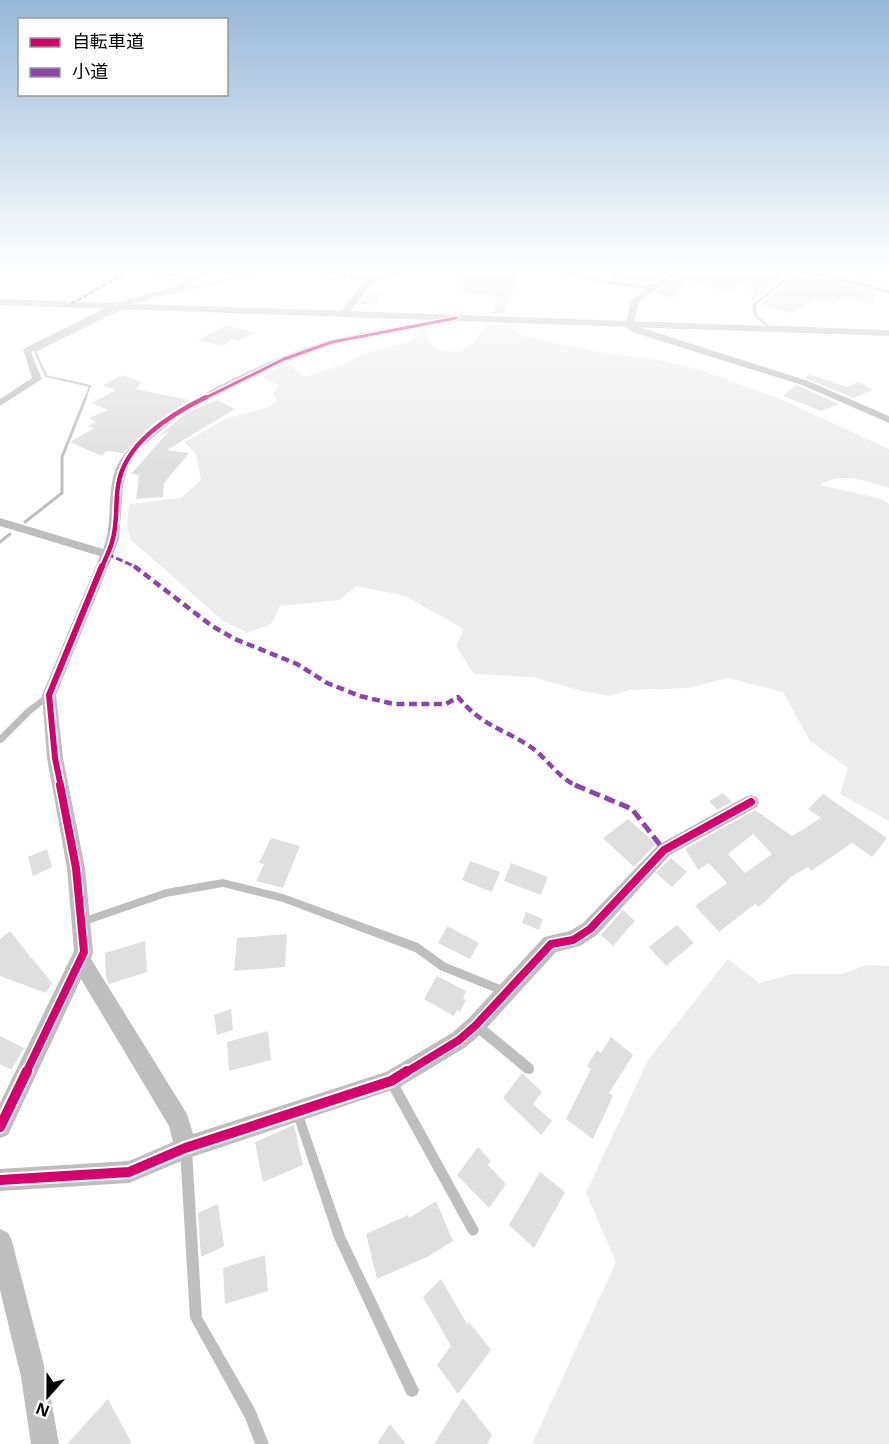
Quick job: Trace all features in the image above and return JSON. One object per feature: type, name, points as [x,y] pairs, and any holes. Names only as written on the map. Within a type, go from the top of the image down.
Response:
[{"type":"street","points":[[0,403],[37,379],[26,351],[55,336]]},
{"type":"street","points":[[0,1127],[84,952],[76,868],[55,758],[50,695],[113,540],[118,485],[123,465],[135,447],[182,409],[284,359],[321,346],[367,336]]},
{"type":"street","points":[[655,336],[805,383],[889,420]]},
{"type":"street","points":[[0,522],[107,554]]},
{"type":"street","points":[[0,1180],[129,1172],[185,1148],[392,1081],[459,1040],[552,944],[573,940],[590,929],[664,850],[751,802]]},
{"type":"street","points":[[81,961],[178,1122],[185,1148]]},
{"type":"street","points":[[0,1241],[34,1377],[45,1444]]},
{"type":"lane","points":[[0,740],[28,711],[50,695]]},
{"type":"lane","points":[[81,922],[166,893],[223,883],[283,898],[418,948],[443,967],[507,992]]},
{"type":"lane","points":[[476,1025],[529,1069]]},
{"type":"lane","points":[[392,1081],[473,1230]]},
{"type":"lane","points":[[297,1113],[340,1238],[412,1390]]},
{"type":"lane","points":[[185,1148],[196,1318],[250,1414],[262,1444]]},
{"type":"shaded area","points":[[415,336],[427,336],[430,343],[438,350],[459,352],[473,343],[478,336],[526,336],[609,354],[650,358],[701,370],[785,401],[889,449],[889,488],[862,480],[845,478],[820,485],[882,499],[889,504],[889,821],[840,794],[848,768],[810,741],[783,692],[728,678],[689,688],[630,690],[609,696],[533,677],[474,674],[456,646],[464,629],[405,596],[356,586],[340,600],[280,606],[271,624],[248,633],[223,621],[130,539],[127,526],[129,504],[181,498],[201,480],[196,454],[184,442],[227,418],[269,407],[277,401],[273,393],[279,385],[261,377],[288,363],[304,377],[349,362],[362,354],[410,341]]},
{"type":"shaded area","points":[[728,959],[759,983],[793,974],[842,974],[866,965],[889,966],[889,1444],[532,1444],[616,1262],[586,1193],[648,1060]]},
{"type":"building","points":[[205,336],[248,336],[239,341],[232,339],[223,346],[198,340]]},
{"type":"building","points":[[809,374],[847,387],[858,382],[873,390],[853,398],[805,378]]},
{"type":"building","points":[[122,375],[142,382],[135,389],[189,400],[153,424],[123,453],[106,451],[102,456],[70,442],[94,428],[88,426],[96,422],[89,418],[108,410],[92,403],[116,390],[103,385]]},
{"type":"building","points":[[796,385],[839,404],[821,411],[783,396]]},
{"type":"building","points":[[217,400],[235,409],[167,450],[189,453],[164,483],[163,497],[136,499],[139,475],[131,474],[169,431],[156,438],[186,413]]},
{"type":"building","points":[[723,793],[732,802],[717,810],[709,801]]},
{"type":"building","points":[[823,794],[887,838],[872,857],[852,843],[811,871],[808,867],[792,876],[759,907],[755,904],[719,932],[695,906],[727,883],[709,863],[698,870],[685,849],[755,810],[792,836],[821,818],[808,809]],"holes":[[[753,834],[772,854],[745,873],[728,854]]]},
{"type":"building","points":[[628,819],[656,844],[634,867],[603,838]]},
{"type":"building","points":[[271,838],[300,846],[283,888],[256,881],[264,864],[259,863]]},
{"type":"building","points":[[47,849],[52,867],[33,876],[28,857]]},
{"type":"building","points":[[671,858],[687,872],[672,887],[656,873]]},
{"type":"building","points":[[470,861],[500,872],[492,892],[462,880]]},
{"type":"building","points":[[511,863],[548,877],[541,895],[504,881]]},
{"type":"building","points":[[623,910],[635,921],[613,946],[601,935]]},
{"type":"building","points":[[526,912],[543,919],[539,930],[522,923]]},
{"type":"building","points":[[677,925],[694,943],[666,966],[649,947]]},
{"type":"building","points":[[447,926],[479,943],[470,959],[438,943]]},
{"type":"building","points":[[10,931],[30,956],[28,957],[32,958],[52,983],[46,993],[0,976],[0,939]]},
{"type":"building","points":[[287,934],[285,967],[234,971],[237,938]]},
{"type":"building","points":[[145,941],[147,972],[109,984],[106,978],[105,953]]},
{"type":"building","points":[[437,976],[466,991],[463,999],[466,1000],[460,1012],[457,1010],[454,1016],[424,999]]},
{"type":"building","points":[[231,1009],[233,1030],[217,1035],[214,1015]]},
{"type":"building","points":[[268,1031],[271,1060],[229,1071],[227,1042]]},
{"type":"building","points":[[0,1036],[24,1048],[11,1070],[0,1064]]},
{"type":"building","points":[[611,1037],[633,1055],[609,1093],[613,1096],[593,1139],[566,1119],[591,1069],[587,1066],[597,1050],[601,1053]]},
{"type":"building","points":[[522,1073],[542,1092],[533,1104],[552,1121],[541,1135],[503,1098]]},
{"type":"building","points":[[294,1125],[303,1165],[263,1182],[255,1142]]},
{"type":"building","points":[[478,1147],[491,1161],[488,1165],[506,1184],[489,1208],[457,1175]]},
{"type":"building","points":[[540,1172],[565,1192],[534,1248],[509,1225]]},
{"type":"building","points":[[436,1201],[453,1241],[429,1256],[377,1279],[366,1234],[408,1215],[409,1218]]},
{"type":"building","points":[[218,1204],[224,1246],[201,1257],[198,1213]]},
{"type":"building","points":[[265,1255],[268,1291],[225,1304],[223,1268]]},
{"type":"building","points":[[441,1279],[467,1324],[469,1322],[491,1350],[458,1394],[437,1365],[451,1346],[423,1297]]},
{"type":"building","points":[[463,1398],[492,1435],[487,1444],[434,1444]]},
{"type":"building","points":[[108,1399],[132,1444],[67,1444]]},
{"type":"building","points":[[390,1424],[406,1444],[377,1444]]},
{"type":"waterway","points":[[65,336],[35,351],[46,376],[90,386],[85,399]]},
{"type":"waterway","points":[[25,522],[62,493],[62,457],[86,397]]},
{"type":"waterway","points":[[0,542],[10,534]]},
{"type":"marked path","points":[[107,554],[128,562],[155,580],[212,626],[235,639],[297,664],[327,683],[360,696],[394,704],[446,704],[458,697],[472,714],[486,724],[529,746],[567,782],[632,809],[664,850]]},
{"type":"cycle path","points":[[0,1127],[84,952],[76,868],[55,758],[49,695],[113,540],[118,485],[123,465],[135,447],[182,409],[284,359],[332,342],[361,336]]},
{"type":"cycle path","points":[[0,1180],[129,1172],[185,1148],[391,1081],[459,1040],[476,1025],[551,944],[573,940],[590,929],[664,850],[751,802]]}]
